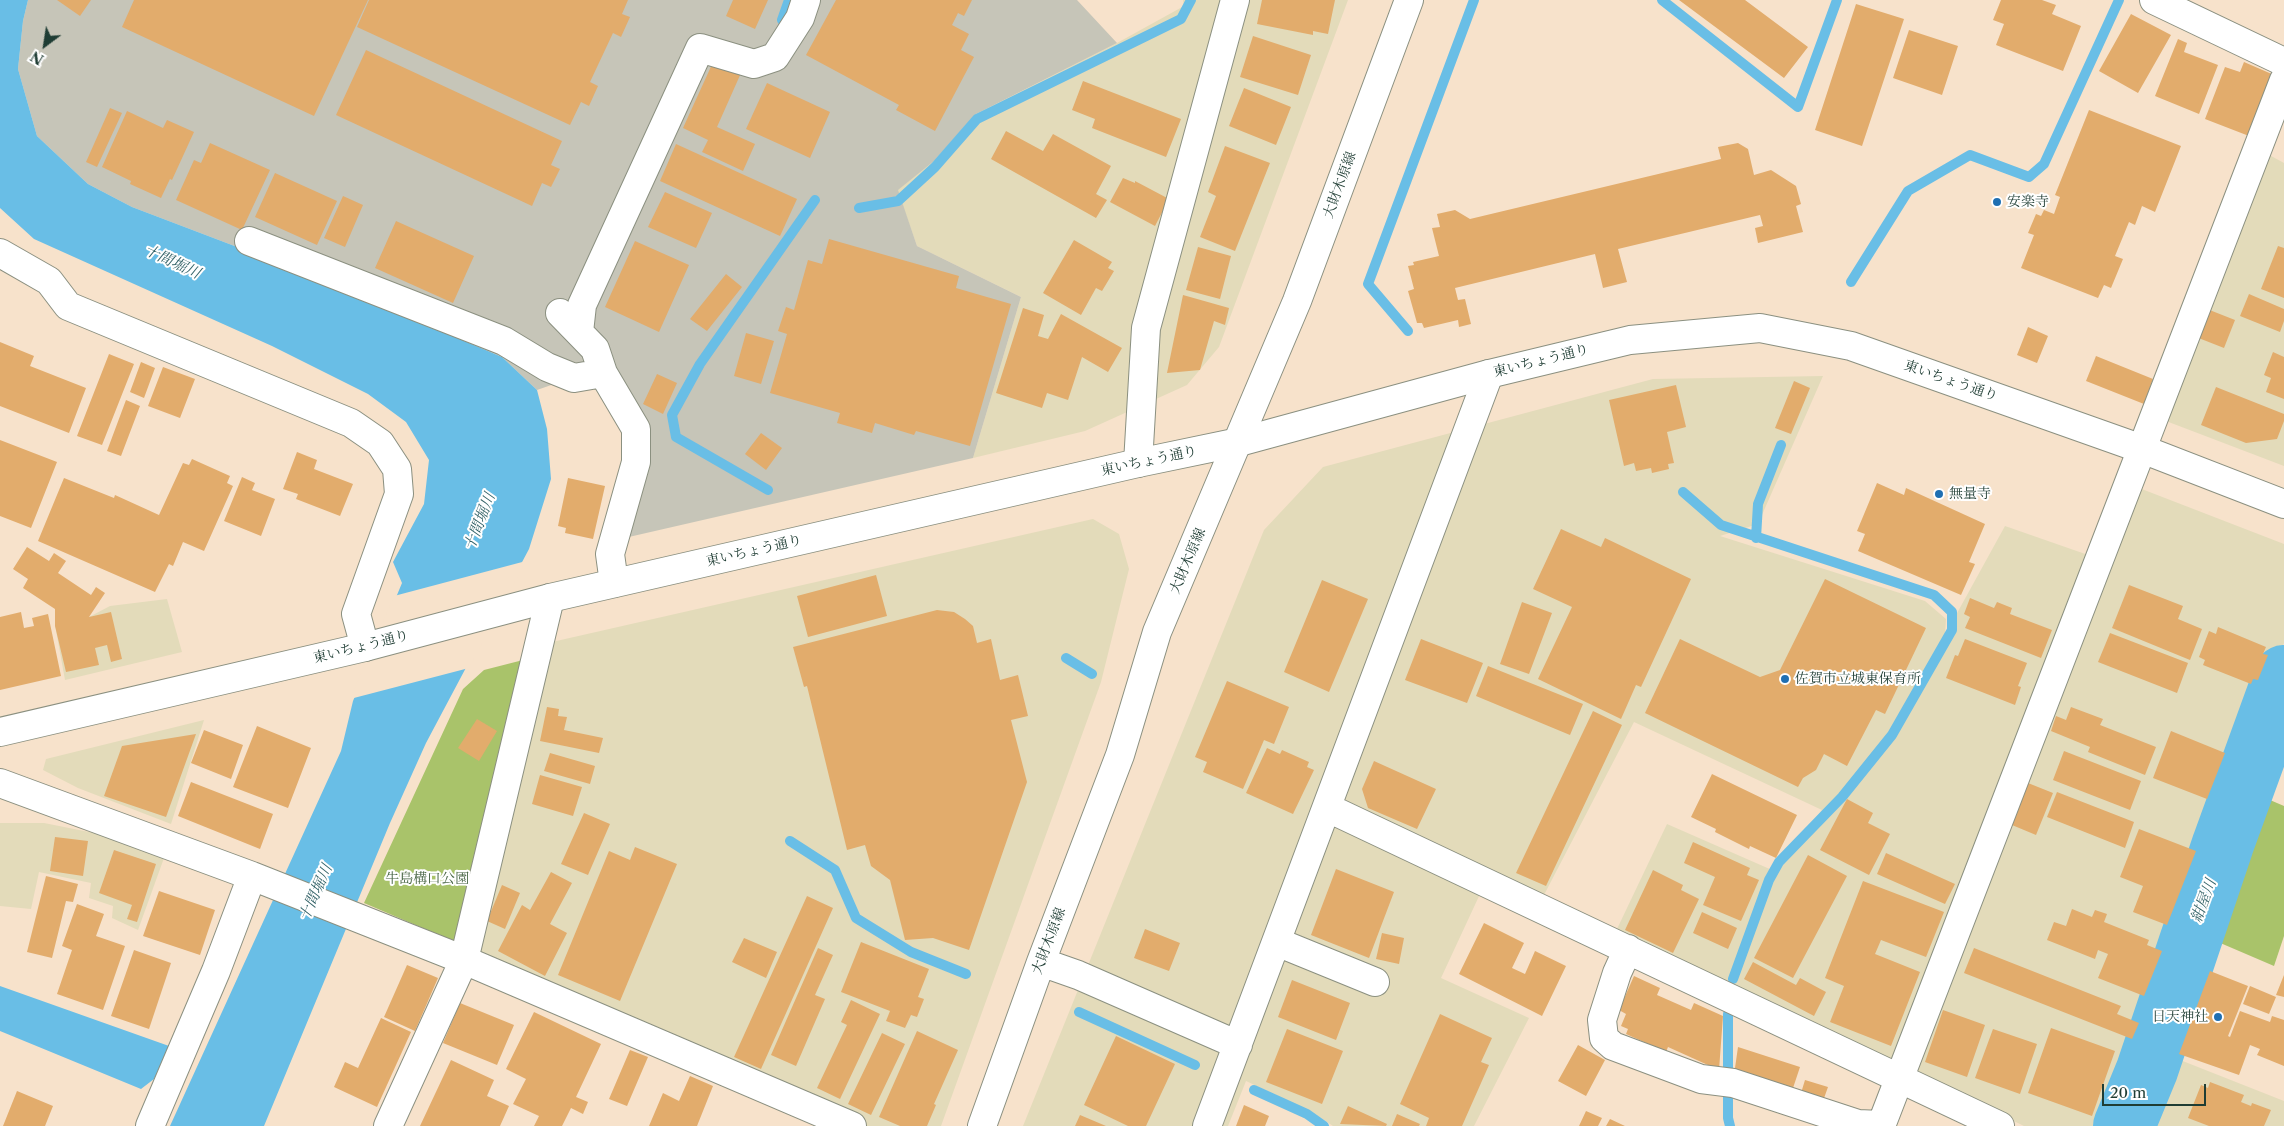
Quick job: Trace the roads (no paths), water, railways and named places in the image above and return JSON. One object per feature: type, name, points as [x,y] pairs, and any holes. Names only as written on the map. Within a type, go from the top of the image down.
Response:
[{"type":"main road","points":[[579,332],[582,305],[700,48],[754,64],[775,58],[800,18],[806,0]]},
{"type":"main road","points":[[1138,463],[1146,328],[1235,0]]},
{"type":"main road","name":"大財木原線","points":[[982,1126],[1041,962],[1120,755],[1158,632],[1297,301],[1408,0]]},
{"type":"main road","points":[[2154,0],[2284,62]]},
{"type":"main road","points":[[1628,949],[1617,973],[1602,1020],[1604,1038],[1613,1046],[1701,1079],[1724,1082],[1858,1124],[1881,1126],[2284,80]]},
{"type":"main road","points":[[249,241],[504,341],[546,367],[574,378],[603,373]]},
{"type":"main road","points":[[0,253],[49,281],[68,306],[351,423],[380,443],[397,469],[399,494],[356,614],[365,647]]},
{"type":"main road","points":[[560,313],[596,349],[603,373],[636,429],[636,462],[610,554],[614,583]]},
{"type":"main road","name":"東いちょう通り","points":[[0,732],[365,647],[614,583],[1138,463],[1239,442],[1489,374],[1630,340],[1760,328],[1851,346],[2142,449],[2284,504]]},
{"type":"main road","points":[[1208,1126],[1489,374]]},
{"type":"main road","points":[[388,1126],[464,960],[550,598]]},
{"type":"main road","points":[[0,783],[260,879],[464,960],[852,1126]]},
{"type":"main road","points":[[1328,808],[2000,1126]]},
{"type":"main road","points":[[150,1126],[216,971],[260,879]]},
{"type":"main road","points":[[1277,942],[1375,982]]},
{"type":"main road","points":[[1041,962],[1078,975],[1238,1045]]},
{"type":"water","name":"十間堀川","points":[[0,0],[28,0],[23,21],[18,69],[37,136],[88,184],[132,207],[295,269],[502,357],[537,390],[547,429],[551,479],[529,549],[426,743],[390,823],[264,1126],[170,1126],[341,751],[353,701],[402,583],[393,562],[424,504],[429,460],[406,422],[368,394],[272,346],[34,239],[0,208]]},
{"type":"water","points":[[0,986],[169,1046],[154,1079],[141,1089],[0,1031]]},
{"type":"waterway","points":[[782,20],[789,0]]},
{"type":"waterway","points":[[859,208],[898,201],[935,167],[977,119],[1181,19],[1191,0]]},
{"type":"waterway","points":[[1408,331],[1368,284],[1474,0]]},
{"type":"waterway","points":[[1662,0],[1798,107],[1837,0]]},
{"type":"waterway","points":[[1851,282],[1908,191],[1970,155],[2029,177],[2044,164],[2119,0]]},
{"type":"waterway","points":[[768,490],[676,437],[672,415],[700,364],[815,200]]},
{"type":"waterway","points":[[1756,538],[1758,504],[1781,445]]},
{"type":"waterway","points":[[1683,492],[1721,525],[1934,595],[1952,612],[1952,630],[1892,735],[1842,797],[1779,862],[1769,880],[1733,979]]},
{"type":"waterway","points":[[1066,658],[1092,674]]},
{"type":"waterway","name":"紺屋川","points":[[2124,1126],[2147,1070],[2223,844],[2284,676]]},
{"type":"waterway","points":[[790,841],[835,870],[856,918],[911,952],[966,974]]},
{"type":"waterway","points":[[1079,1012],[1195,1065]]},
{"type":"waterway","points":[[1728,1014],[1728,1118],[1730,1126]]},
{"type":"waterway","points":[[1254,1090],[1307,1114],[1324,1126]]},
{"type":"place","name":"安楽寺","points":[[1997,202]]},
{"type":"place","name":"無量寺","points":[[1939,494]]},
{"type":"place","name":"佐賀市立城東保育所","points":[[1785,679]]},
{"type":"place","name":"日天神社","points":[[2218,1017]]},
{"type":"park label","name":"牛島構口公園","points":[[427,879]]}]
